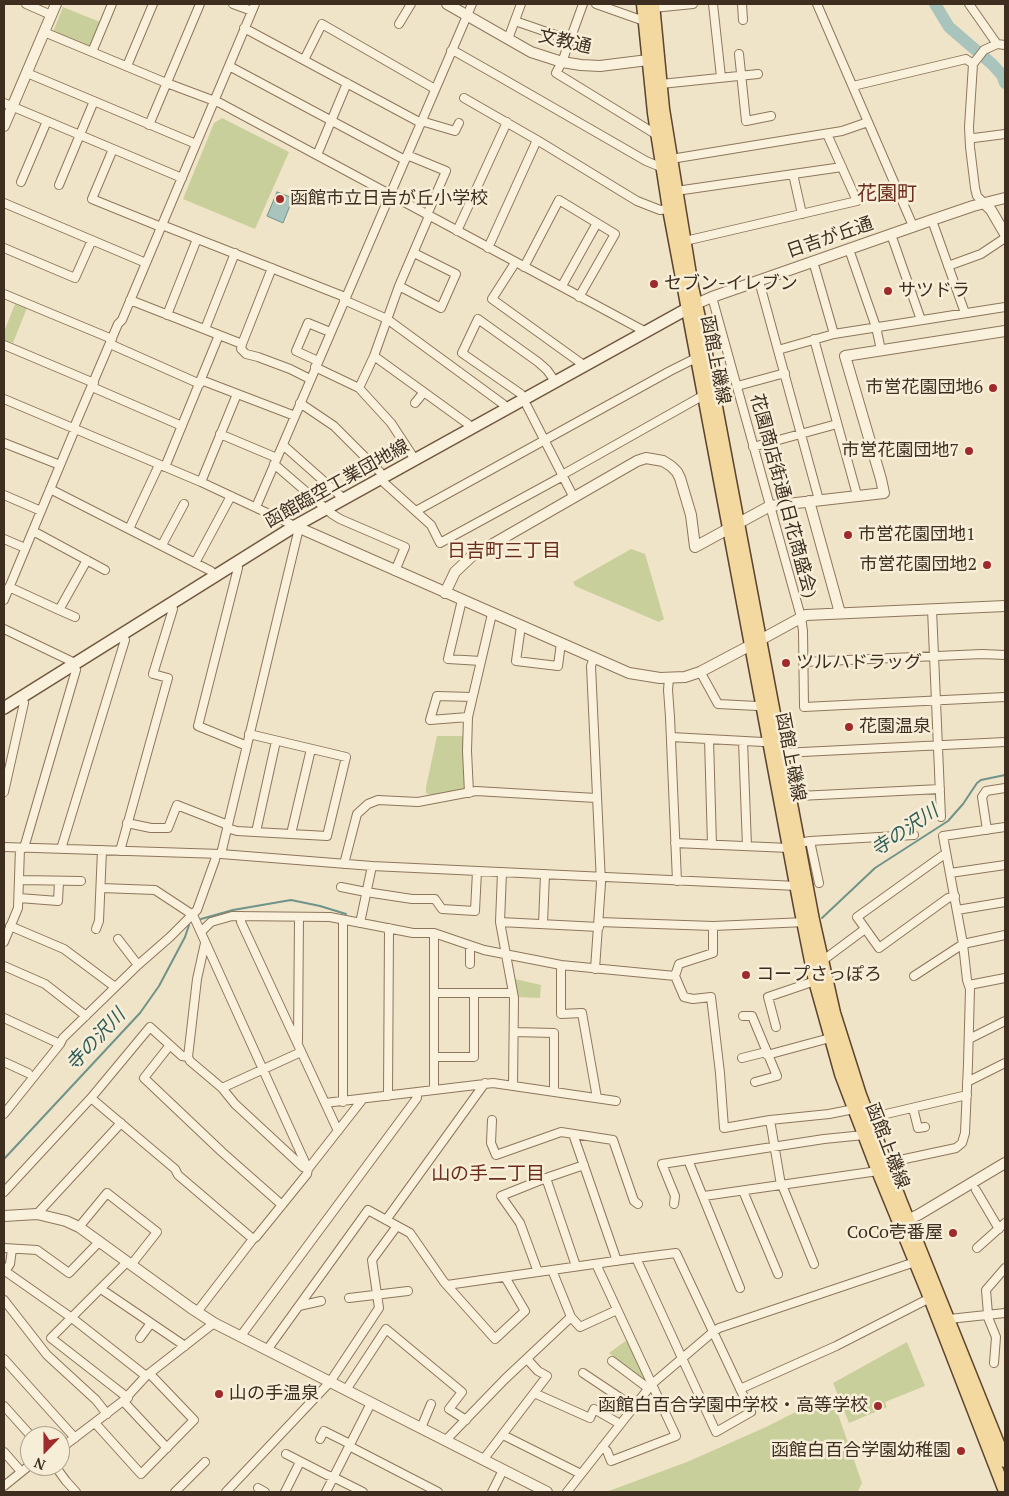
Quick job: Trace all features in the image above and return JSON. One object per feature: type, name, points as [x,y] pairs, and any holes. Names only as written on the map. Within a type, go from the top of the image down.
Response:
[{"type":"main road","name":"函館上磯線","points":[[650,5],[644,21],[661,84],[669,209],[692,307],[755,643],[799,844],[797,886],[822,961],[837,1024],[869,1118],[882,1167],[904,1222],[949,1319],[1005,1461]]},
{"type":"main road","name":"函館上磯線","points":[[650,5],[657,135],[676,190],[685,241],[704,395],[733,526]]},
{"type":"main road","name":"函館臨空工業団地線","points":[[4,708],[76,667],[380,476],[692,307]]},
{"type":"main road","name":"函館上磯線","points":[[755,643],[791,798],[799,844],[815,981],[841,1074],[864,1135],[882,1167]]},
{"type":"main road","name":"函館上磯線","points":[[904,1222],[915,1262],[1005,1490]]},
{"type":"street","points":[[26,4],[51,15]]},
{"type":"street","points":[[4,126],[8,105],[27,73],[56,4]]},
{"type":"street","points":[[92,52],[112,4]]},
{"type":"street","points":[[127,66],[153,4]]},
{"type":"street","points":[[149,124],[200,4]]},
{"type":"street","points":[[4,600],[111,341],[146,263],[253,8],[233,4]]},
{"type":"street","points":[[399,24],[410,4]]},
{"type":"street","name":"文教通","points":[[447,4],[531,52],[562,62],[600,66],[653,59]]},
{"type":"street","points":[[256,507],[344,298],[472,4]]},
{"type":"street","points":[[508,39],[521,4]]},
{"type":"street","points":[[583,4],[562,62],[556,73],[657,135]]},
{"type":"street","points":[[596,4],[644,21]]},
{"type":"street","points":[[650,5],[693,4]]},
{"type":"street","points":[[713,4],[721,77]]},
{"type":"street","points":[[742,4],[743,20]]},
{"type":"street","points":[[818,4],[913,226]]},
{"type":"street","points":[[969,4],[997,44]]},
{"type":"street","points":[[515,21],[570,40]]},
{"type":"street","points":[[304,60],[322,24],[435,89]]},
{"type":"street","points":[[244,28],[421,122],[455,131],[459,123]]},
{"type":"street","points":[[44,32],[214,101],[646,332]]},
{"type":"street","points":[[1005,45],[997,44],[984,50],[974,62],[970,101],[970,137],[974,188],[977,196],[991,210],[1005,234]]},
{"type":"street","points":[[451,51],[456,52],[646,161],[667,164],[842,131],[868,122]]},
{"type":"street","points":[[739,54],[746,121],[771,116]]},
{"type":"street","points":[[853,86],[966,59],[974,62]]},
{"type":"street","points":[[228,66],[331,121],[406,158],[446,171],[399,286],[374,356],[359,388]]},
{"type":"street","points":[[27,73],[196,144]]},
{"type":"street","points":[[661,84],[758,74]]},
{"type":"street","points":[[317,155],[347,83]]},
{"type":"street","points":[[464,98],[637,201],[660,210],[669,209]]},
{"type":"street","points":[[59,185],[94,101]]},
{"type":"street","points":[[8,105],[182,178]]},
{"type":"street","points":[[21,182],[47,121]]},
{"type":"street","points":[[457,231],[507,122]]},
{"type":"street","points":[[685,241],[857,202],[826,134]]},
{"type":"street","points":[[970,137],[1005,134]]},
{"type":"street","points":[[488,248],[537,140]]},
{"type":"street","points":[[113,148],[92,199],[272,268],[344,298],[387,319],[503,404]]},
{"type":"street","points":[[676,190],[842,168]]},
{"type":"street","points":[[793,174],[802,214]]},
{"type":"street","name":"日吉が丘通","points":[[692,307],[712,297],[913,226],[1005,198]]},
{"type":"street","points":[[524,267],[559,200],[614,234],[579,297]]},
{"type":"street","points":[[4,203],[146,263]]},
{"type":"street","points":[[563,284],[597,223]]},
{"type":"street","points":[[934,226],[965,313]]},
{"type":"street","points":[[948,266],[981,254],[1005,238]]},
{"type":"street","points":[[167,315],[197,239]]},
{"type":"street","points":[[4,248],[75,278],[92,240]]},
{"type":"street","points":[[893,240],[921,320]]},
{"type":"street","points":[[399,286],[442,308],[456,274],[414,252]]},
{"type":"street","points":[[205,329],[235,253]]},
{"type":"street","points":[[851,255],[876,327],[881,350]]},
{"type":"street","points":[[516,263],[492,299],[585,366]]},
{"type":"street","points":[[272,268],[241,349],[246,354],[282,366],[310,379]]},
{"type":"street","points":[[815,268],[834,334]]},
{"type":"street","points":[[759,280],[801,434],[840,613]]},
{"type":"street","points":[[4,294],[200,382],[295,416]]},
{"type":"street","name":"花園商店街通(日花商盛会)","points":[[712,297],[800,617],[803,631],[804,707],[936,700]]},
{"type":"street","points":[[130,300],[242,344]]},
{"type":"street","points":[[778,350],[834,334],[1005,307]]},
{"type":"street","points":[[521,394],[462,353],[478,319],[532,357],[552,377]]},
{"type":"street","points":[[330,332],[308,322],[296,351],[359,388],[391,423],[412,455]]},
{"type":"street","points":[[445,593],[455,572],[467,560],[637,461],[646,458],[660,459],[671,466],[680,478],[691,515],[695,547],[770,506],[884,493],[846,356],[1005,331]]},
{"type":"street","points":[[129,528],[182,426],[219,335]]},
{"type":"street","points":[[814,339],[857,495]]},
{"type":"street","points":[[4,345],[182,426]]},
{"type":"street","points":[[374,356],[468,424]]},
{"type":"street","points":[[416,511],[670,370],[698,357]]},
{"type":"street","points":[[741,385],[785,373]]},
{"type":"street","points":[[415,403],[424,392]]},
{"type":"street","points":[[200,482],[237,394]]},
{"type":"street","points":[[300,402],[334,426],[380,476],[431,525],[440,544],[704,395]]},
{"type":"street","points":[[4,399],[200,482],[395,571],[629,673],[668,678],[693,674],[806,615],[1005,606]]},
{"type":"street","points":[[527,406],[574,498]]},
{"type":"street","points":[[753,447],[837,424]]},
{"type":"street","points":[[220,434],[276,461],[340,519],[405,547],[395,571]]},
{"type":"street","points":[[4,443],[60,465]]},
{"type":"street","points":[[282,445],[344,499]]},
{"type":"street","points":[[50,489],[211,571]]},
{"type":"street","points":[[4,495],[41,511]]},
{"type":"street","points":[[195,563],[231,496]]},
{"type":"street","points":[[162,545],[184,504]]},
{"type":"street","points":[[4,1114],[63,1038],[197,910],[227,827],[297,527]]},
{"type":"street","points":[[32,531],[105,570]]},
{"type":"street","points":[[4,539],[26,548]]},
{"type":"street","points":[[58,610],[87,560]]},
{"type":"street","points":[[238,568],[198,726],[247,746]]},
{"type":"street","points":[[7,589],[74,617]]},
{"type":"street","points":[[462,600],[448,659],[481,661]]},
{"type":"street","points":[[120,850],[168,678],[153,674],[173,609]]},
{"type":"street","points":[[932,609],[941,817]]},
{"type":"street","points":[[469,793],[468,718],[492,614]]},
{"type":"street","points":[[521,626],[516,661],[558,666],[561,643]]},
{"type":"street","points":[[4,629],[76,667],[22,848],[18,908],[8,928],[4,942]]},
{"type":"street","points":[[61,848],[125,640]]},
{"type":"street","points":[[803,662],[1005,655]]},
{"type":"street","points":[[594,657],[591,666],[600,876],[599,924],[595,969]]},
{"type":"street","points":[[702,676],[718,704],[757,706]]},
{"type":"street","points":[[668,678],[676,881]]},
{"type":"street","points":[[468,718],[430,720],[437,696],[472,697]]},
{"type":"street","points":[[936,700],[1005,697]]},
{"type":"street","points":[[4,788],[24,703]]},
{"type":"street","points":[[127,823],[151,828],[168,828],[177,805],[227,827],[256,832],[327,836],[346,757],[249,734]]},
{"type":"street","points":[[671,737],[763,742]]},
{"type":"street","points":[[708,739],[712,845]]},
{"type":"street","points":[[256,832],[276,741]]},
{"type":"street","points":[[743,741],[747,846]]},
{"type":"street","points":[[782,753],[1005,742]]},
{"type":"street","points":[[291,834],[312,749]]},
{"type":"street","points":[[987,830],[982,797],[986,791],[1005,788]]},
{"type":"street","points":[[791,798],[799,796],[940,789]]},
{"type":"street","points":[[344,864],[355,819],[360,810],[368,804],[384,800],[418,802],[476,791],[596,798]]},
{"type":"street","points":[[704,1196],[781,1185],[882,1167],[956,1148],[962,1143],[965,1133],[967,1095],[970,989],[943,836],[1005,827]]},
{"type":"street","points":[[675,843],[747,846],[914,835]]},
{"type":"street","points":[[799,844],[819,883]]},
{"type":"street","points":[[4,847],[218,854],[372,866],[797,886]]},
{"type":"street","points":[[96,929],[99,921],[102,850]]},
{"type":"street","points":[[946,855],[857,917],[879,948],[948,898],[955,896]]},
{"type":"street","points":[[950,874],[1005,865]]},
{"type":"street","points":[[360,923],[372,866]]},
{"type":"street","points":[[341,887],[412,899],[435,899],[442,909],[476,911],[477,871]]},
{"type":"street","points":[[502,872],[500,922],[513,993],[514,1086]]},
{"type":"street","points":[[543,924],[545,874]]},
{"type":"street","points":[[19,880],[81,881]]},
{"type":"street","points":[[19,898],[58,901],[59,882]]},
{"type":"street","points":[[101,888],[155,890],[193,915],[308,1169]]},
{"type":"street","points":[[957,910],[1005,902]]},
{"type":"street","points":[[200,932],[211,922],[232,916],[330,917],[413,933],[434,933],[484,950],[561,965],[675,976]]},
{"type":"street","points":[[241,916],[241,922],[338,1131]]},
{"type":"street","points":[[299,917],[299,1048]]},
{"type":"street","points":[[343,920],[343,1102]]},
{"type":"street","points":[[500,922],[713,926],[808,921]]},
{"type":"street","points":[[713,926],[713,953],[679,964],[675,976],[684,997],[693,999],[711,997],[724,1128],[854,1109]]},
{"type":"street","points":[[8,928],[64,949],[115,987]]},
{"type":"street","points":[[388,1096],[389,928]]},
{"type":"street","points":[[822,961],[865,929]]},
{"type":"street","points":[[434,933],[434,1090]]},
{"type":"street","points":[[914,976],[963,944],[1005,935]]},
{"type":"street","points":[[118,939],[138,965]]},
{"type":"street","points":[[205,943],[197,979],[188,1056],[190,1061],[222,1088],[235,1104],[303,1167],[308,1169]]},
{"type":"street","points":[[470,946],[470,964]]},
{"type":"street","points":[[561,965],[561,1014],[582,1013],[597,1098]]},
{"type":"street","points":[[4,966],[45,984],[86,1016]]},
{"type":"street","points":[[968,985],[1005,978]]},
{"type":"street","points":[[776,1027],[768,998],[815,981]]},
{"type":"street","points":[[434,993],[513,993]]},
{"type":"street","points":[[434,1057],[474,1057],[474,993]]},
{"type":"street","points":[[743,1016],[752,1016],[766,1054],[777,1076],[756,1082]]},
{"type":"street","points":[[4,1018],[60,1044]]},
{"type":"street","points":[[969,1039],[1005,1021]]},
{"type":"street","points":[[4,1192],[91,1098],[150,1027],[182,1056],[188,1056]]},
{"type":"street","points":[[514,1032],[554,1033],[554,1091]]},
{"type":"street","points":[[742,1058],[830,1038]]},
{"type":"street","points":[[170,1045],[144,1078],[222,1152],[282,1205]]},
{"type":"street","points":[[222,1088],[264,1069],[299,1048]]},
{"type":"street","points":[[4,1062],[28,1073]]},
{"type":"street","points":[[967,1082],[1005,1064]]},
{"type":"street","points":[[325,1103],[362,1100],[493,1082],[616,1102]]},
{"type":"street","points":[[386,1220],[485,1083]]},
{"type":"street","points":[[240,1337],[417,1098],[417,1092]]},
{"type":"street","points":[[869,1118],[967,1095]]},
{"type":"street","points":[[91,1098],[253,1239]]},
{"type":"street","points":[[197,1312],[362,1100]]},
{"type":"street","points":[[913,1108],[918,1128],[925,1127]]},
{"type":"street","points":[[492,1120],[491,1143],[496,1156],[561,1132],[612,1140],[634,1201],[638,1204]]},
{"type":"street","points":[[770,1120],[781,1185],[814,1264]]},
{"type":"street","points":[[37,1214],[121,1123]]},
{"type":"street","points":[[573,1134],[617,1261]]},
{"type":"street","points":[[674,1204],[675,1196],[662,1164],[775,1146],[864,1135]]},
{"type":"street","points":[[688,1160],[740,1288]]},
{"type":"street","points":[[904,1222],[1005,1163]]},
{"type":"street","points":[[538,1272],[520,1223],[501,1196],[584,1164]]},
{"type":"street","points":[[546,1178],[576,1266]]},
{"type":"street","points":[[976,1190],[1002,1226],[977,1248]]},
{"type":"street","points":[[743,1191],[778,1274]]},
{"type":"street","points":[[79,1228],[107,1193],[157,1232],[129,1263],[51,1338],[126,1399],[167,1448]]},
{"type":"street","points":[[267,1350],[368,1210],[410,1233],[447,1285],[495,1339],[525,1310],[505,1277]]},
{"type":"street","points":[[4,1216],[37,1214],[66,1221],[79,1228],[214,1323],[547,1492]]},
{"type":"street","points":[[226,1492],[330,1382],[379,1308],[372,1260],[397,1226]]},
{"type":"street","points":[[95,1423],[142,1474],[194,1420],[148,1375],[72,1318],[4,1272],[10,1264],[8,1249],[37,1250],[69,1273],[99,1242]]},
{"type":"street","points":[[447,1285],[576,1266],[596,1264],[636,1258],[676,1253],[751,1412],[716,1432],[636,1258]]},
{"type":"street","points":[[567,1492],[650,1386],[713,1332],[915,1262]]},
{"type":"street","points":[[596,1264],[650,1386],[676,1436],[611,1461],[607,1451],[602,1447]]},
{"type":"street","points":[[994,1363],[996,1337],[988,1314],[986,1290],[1005,1268]]},
{"type":"street","points":[[552,1270],[571,1317],[580,1327],[617,1310]]},
{"type":"street","points":[[101,1289],[185,1346]]},
{"type":"street","points":[[349,1298],[408,1291]]},
{"type":"street","points":[[740,1389],[836,1346],[930,1298]]},
{"type":"street","points":[[4,1300],[47,1355],[96,1400],[107,1414]]},
{"type":"street","points":[[299,1306],[321,1302]]},
{"type":"street","points":[[949,1319],[1005,1313]]},
{"type":"street","points":[[445,1441],[505,1379],[571,1317]]},
{"type":"street","points":[[140,1338],[151,1323]]},
{"type":"street","points":[[70,1442],[126,1399],[148,1375],[214,1323]]},
{"type":"street","points":[[346,1390],[386,1329],[462,1392],[449,1410],[466,1420]]},
{"type":"street","points":[[4,1359],[75,1438]]},
{"type":"street","points":[[483,1460],[547,1376],[538,1371],[527,1359]]},
{"type":"street","points":[[612,1362],[650,1386]]},
{"type":"street","points":[[583,1373],[634,1407]]},
{"type":"street","points":[[534,1393],[590,1418],[594,1409],[620,1424]]},
{"type":"street","points":[[326,1492],[371,1403]]},
{"type":"street","points":[[421,1428],[432,1404]]},
{"type":"street","points":[[4,1406],[22,1426]]},
{"type":"street","points":[[320,1439],[324,1431],[438,1492]]},
{"type":"street","points":[[503,1435],[581,1474]]},
{"type":"street","points":[[4,1452],[18,1468]]},
{"type":"street","points":[[286,1454],[363,1492]]},
{"type":"street","points":[[176,1492],[205,1462]]},
{"type":"street","points":[[285,1492],[300,1462]]},
{"type":"street","points":[[492,1492],[504,1470]]},
{"type":"street","points":[[11,1492],[4,1485],[20,1473]]},
{"type":"street","points":[[63,1476],[76,1492]]},
{"type":"green space","points":[[63,7],[100,22],[89,47],[53,32]]},
{"type":"green space","points":[[222,118],[289,152],[255,229],[183,199],[214,123]]},
{"type":"green space","points":[[15,304],[27,308],[13,343],[4,340],[4,332]]},
{"type":"green space","points":[[631,549],[645,554],[664,619],[659,622],[575,586],[573,582]]},
{"type":"green space","points":[[437,736],[464,736],[465,789],[431,795],[426,793]]},
{"type":"green space","points":[[515,979],[541,985],[540,998],[518,997]]},
{"type":"green space","points":[[627,1340],[647,1383],[609,1353]]},
{"type":"green space","points":[[907,1342],[925,1386],[885,1402],[887,1407],[849,1423],[833,1383]]},
{"type":"green space","points":[[831,1394],[862,1483],[858,1491],[606,1492],[687,1462],[766,1427]]},
{"type":"water","points":[[277,192],[293,198],[283,223],[267,216]]},
{"type":"waterway","points":[[935,4],[949,27],[992,64],[1002,75],[1005,83]]},
{"type":"waterway","name":"寺の沢川","points":[[822,918],[875,868],[948,821],[963,804],[977,783],[981,780],[1005,775]]},
{"type":"waterway","name":"寺の沢川","points":[[201,919],[233,910],[291,900],[346,914]]},
{"type":"waterway","name":"寺の沢川","points":[[4,1159],[140,1013],[159,986],[185,937],[189,925]]},
{"type":"place","name":"函館市立日吉が丘小学校","points":[[280,199]]},
{"type":"place","name":"セブン-イレブン","points":[[654,284]]},
{"type":"place","name":"サツドラ","points":[[888,291]]},
{"type":"place","name":"市営花園団地6","points":[[993,388]]},
{"type":"place","name":"市営花園団地7","points":[[969,451]]},
{"type":"place","name":"市営花園団地1","points":[[848,535]]},
{"type":"place","name":"市営花園団地2","points":[[987,565]]},
{"type":"place","name":"ツルハドラッグ","points":[[786,663]]},
{"type":"place","name":"花園温泉","points":[[849,727]]},
{"type":"place","name":"コープさっぽろ","points":[[746,975]]},
{"type":"place","name":"CoCo壱番屋","points":[[953,1233]]},
{"type":"place","name":"山の手温泉","points":[[219,1394]]},
{"type":"place","name":"函館白百合学園中学校・高等学校","points":[[878,1406]]},
{"type":"place","name":"函館白百合学園幼稚園","points":[[961,1451]]},
{"type":"district","name":"花園町","points":[[887,194]]},
{"type":"district","name":"日吉町三丁目","points":[[504,552]]},
{"type":"district","name":"山の手二丁目","points":[[488,1175]]}]
